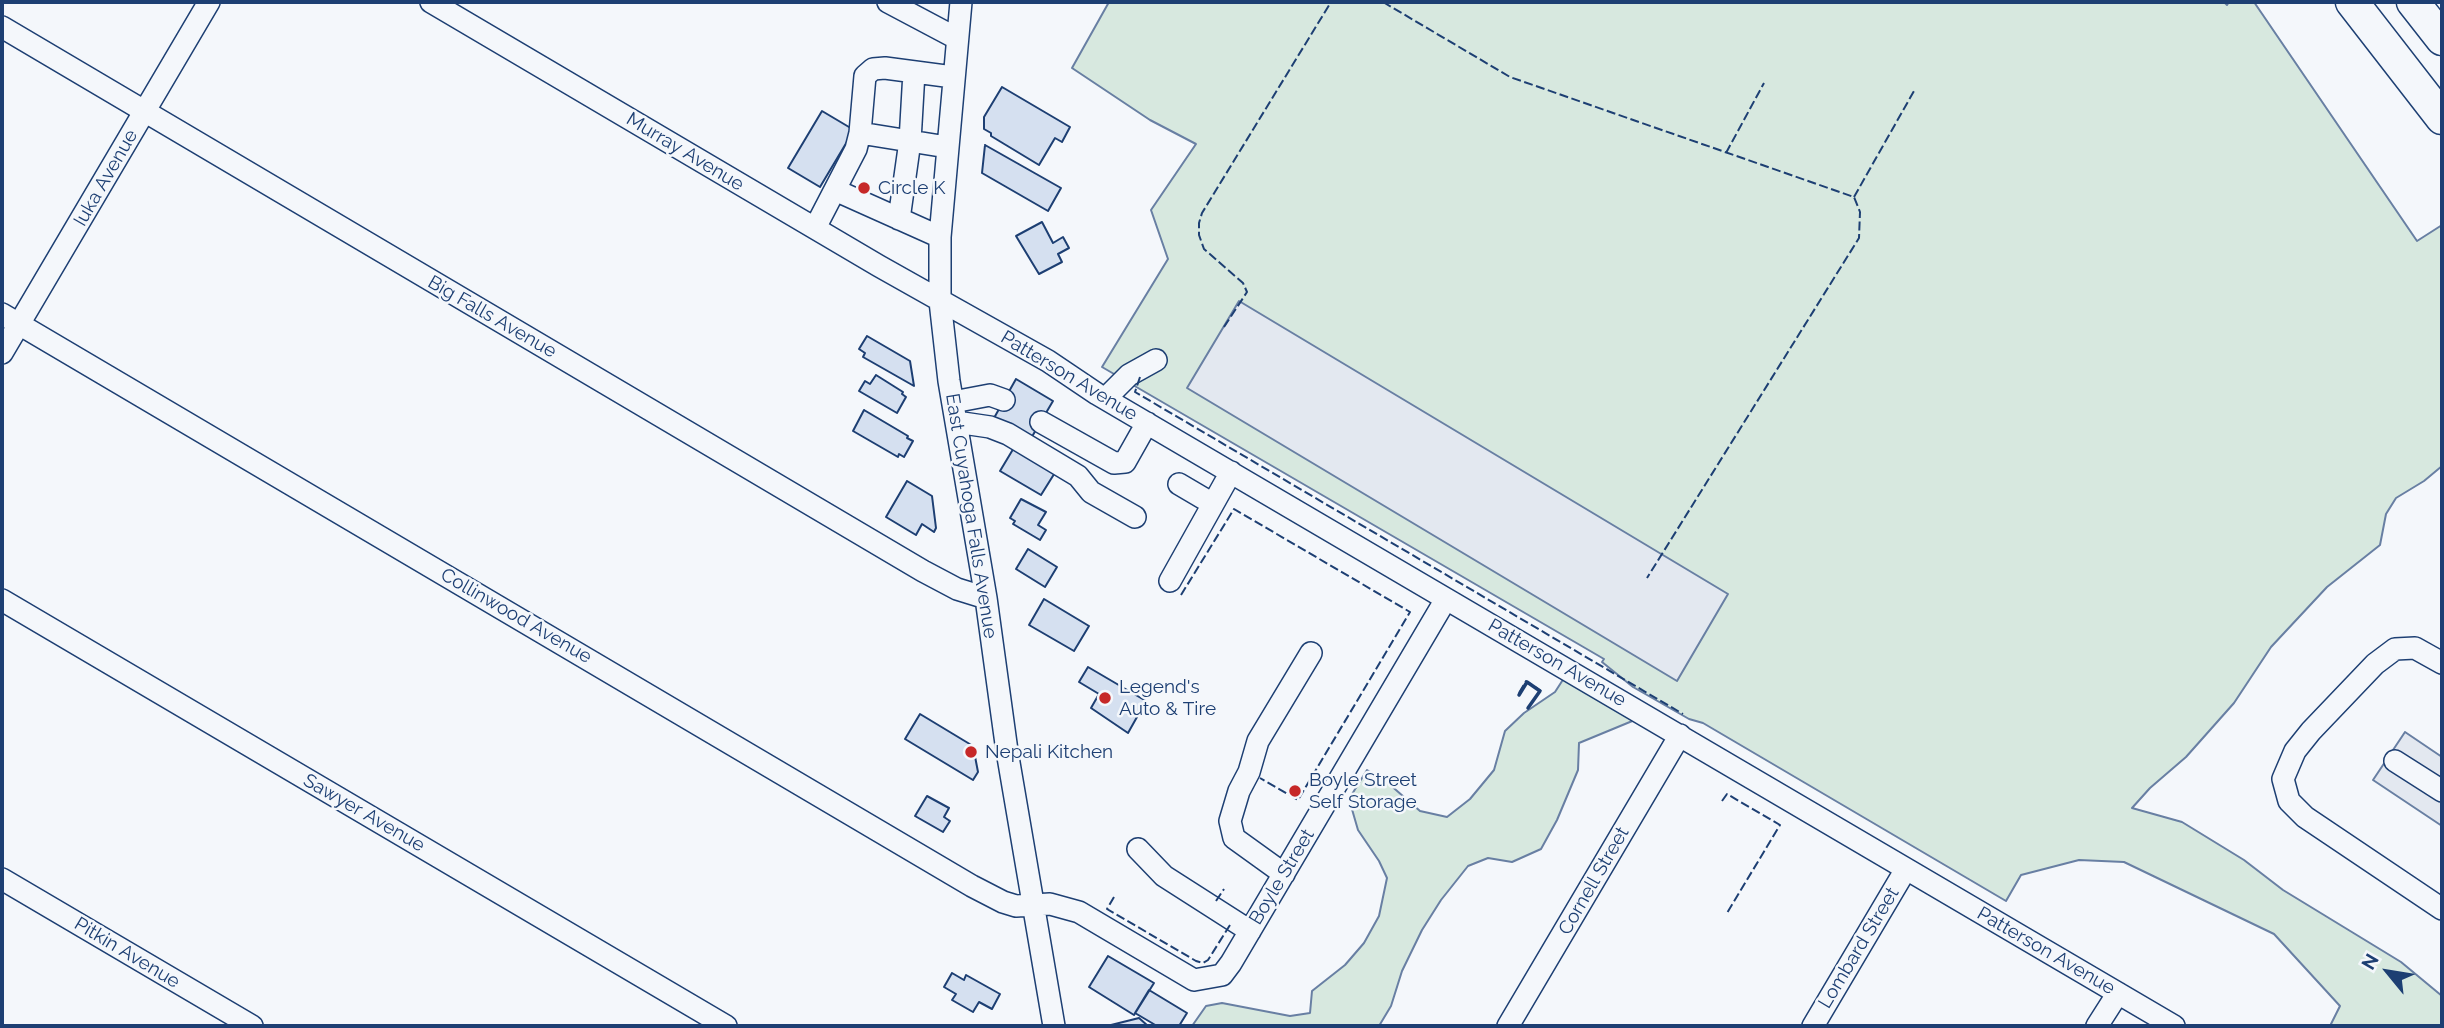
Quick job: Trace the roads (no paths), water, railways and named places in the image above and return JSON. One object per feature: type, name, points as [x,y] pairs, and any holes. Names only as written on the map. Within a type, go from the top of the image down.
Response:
[{"type":"highway","points":[[2353,2],[2442,118]]},
{"type":"highway","points":[[2413,2],[2442,39]]},
{"type":"street","name":"Iuka Avenue","points":[[2,353],[10,319],[144,112],[209,2]]},
{"type":"street","name":"Murray Avenue","points":[[431,2],[940,301]]},
{"type":"street","points":[[888,2],[956,38]]},
{"type":"street","name":"East Cuyahoga Falls Avenue","points":[[961,2],[940,237],[940,301],[1007,751],[1054,1026]]},
{"type":"street","name":"Big Falls Avenue","points":[[2,27],[923,571],[957,589],[986,598]]},
{"type":"street","points":[[815,228],[856,149],[865,76],[873,69],[953,77]]},
{"type":"street","points":[[899,219],[910,141],[914,72]]},
{"type":"street","points":[[860,133],[947,147]]},
{"type":"street","points":[[835,190],[940,237]]},
{"type":"street","name":"Patterson Avenue","points":[[940,301],[1048,361],[1147,423],[2174,1026]]},
{"type":"street","name":"Collinwood Avenue","points":[[10,319],[972,886],[1016,906],[1034,905]]},
{"type":"street","points":[[1106,398],[1129,375],[1156,360]]},
{"type":"street","points":[[955,412],[990,394],[1004,400]]},
{"type":"street","points":[[955,412],[1008,434],[1078,476],[1091,492],[1135,517]]},
{"type":"street","points":[[1041,422],[1114,463],[1125,462],[1147,423]]},
{"type":"street","points":[[1170,581],[1231,472]]},
{"type":"street","points":[[1179,484],[1213,504]]},
{"type":"street","name":"Boyle Street","points":[[1034,905],[1050,904],[1079,912],[1194,980],[1222,975],[1446,599]]},
{"type":"street","name":"Sawyer Avenue","points":[[2,600],[726,1026]]},
{"type":"street","points":[[2442,663],[2415,648],[2395,649],[2375,664],[2311,731],[2295,751],[2283,779],[2289,801],[2305,817],[2442,909]]},
{"type":"street","points":[[1284,874],[1234,838],[1230,821],[1258,741],[1311,653]]},
{"type":"street","name":"Cornell Street","points":[[1508,1026],[1680,735]]},
{"type":"street","points":[[2395,761],[2442,791]]},
{"type":"street","points":[[1138,849],[1164,876],[1250,931]]},
{"type":"street","name":"Lombard Street","points":[[1813,1026],[1906,869]]},
{"type":"street","name":"Pitkin Avenue","points":[[2,879],[252,1026]]},
{"type":"street","points":[[2097,1026],[2118,993]]},
{"type":"place","name":"Circle K","points":[[864,188]]},
{"type":"place","name":"Legend's Auto & Tire","points":[[1105,698]]},
{"type":"place","name":"Nepali Kitchen","points":[[971,752]]},
{"type":"place","name":"Boyle Street Self Storage","points":[[1295,791]]}]
